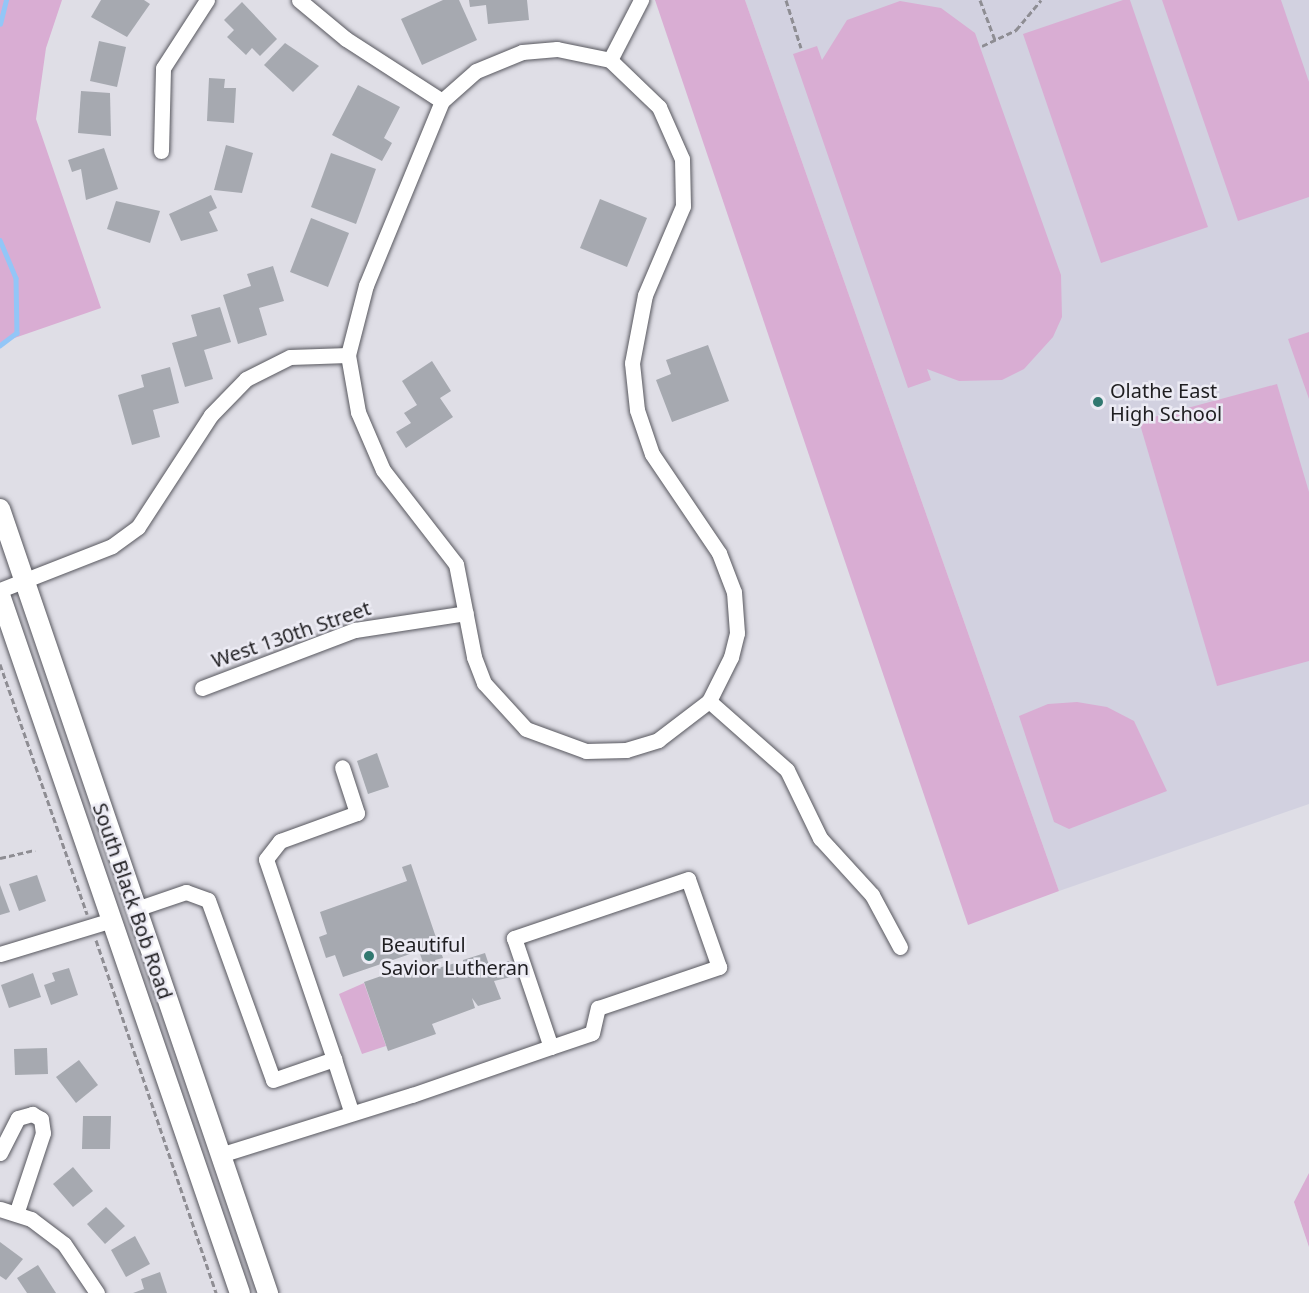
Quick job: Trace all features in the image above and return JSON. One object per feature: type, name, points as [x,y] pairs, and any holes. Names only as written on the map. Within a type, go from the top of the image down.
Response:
[{"type":"main road","name":"South Black Bob Road","points":[[0,509],[268,1293]]},
{"type":"main road","name":"South Black Bob Road","points":[[0,595],[240,1293]]},
{"type":"street","points":[[161,152],[163,68],[207,0]]},
{"type":"street","points":[[299,0],[346,39],[442,101]]},
{"type":"street","points":[[609,60],[641,0]]},
{"type":"street","points":[[557,49],[609,60],[659,107],[682,159],[683,206],[645,295],[632,363],[637,410],[652,454],[719,553],[734,592],[736,633],[731,657],[709,701],[672,732],[642,747],[586,751],[555,743],[513,719],[491,694],[474,657],[456,564],[383,470],[369,442],[348,355],[366,285],[442,101],[476,71],[522,52],[557,49]]},
{"type":"street","points":[[0,590],[112,546],[138,527],[161,500],[211,415],[246,379],[290,357],[348,355]]},
{"type":"street","name":"West 130th Street","points":[[202,688],[355,630],[466,613]]},
{"type":"street","points":[[709,701],[788,770],[820,838],[872,895],[900,947]]},
{"type":"street","points":[[342,767],[357,813],[280,841],[266,859],[351,1111]]},
{"type":"street","points":[[220,1155],[351,1111],[551,1047],[592,1033],[598,1008],[719,966],[688,879],[514,938],[551,1047]]},
{"type":"street","points":[[136,909],[186,892],[208,900],[273,1080],[334,1059]]},
{"type":"street","points":[[0,954],[112,920]]},
{"type":"street","points":[[0,1154],[18,1118],[33,1114],[41,1119],[43,1133],[15,1214]]},
{"type":"street","points":[[0,1209],[15,1214],[64,1244],[97,1293]]},
{"type":"path","points":[[786,0],[801,48]]},
{"type":"path","points":[[980,0],[995,40]]},
{"type":"path","points":[[982,46],[1016,30],[1041,0]]},
{"type":"path","points":[[0,664],[216,1293]]},
{"type":"path","points":[[0,858],[35,850]]},
{"type":"shaded area","points":[[0,0],[62,0],[46,48],[36,119],[101,308],[0,343]]},
{"type":"shaded area","points":[[655,0],[745,0],[1059,891],[968,925]]},
{"type":"shaded area","name":"Olathe East High School","points":[[745,0],[1309,0],[1309,804],[1059,891]]},
{"type":"shaded area","points":[[1123,0],[1130,0],[1208,227],[1101,263],[1023,34]]},
{"type":"shaded area","points":[[1162,0],[1281,0],[1309,82],[1309,197],[1238,221]]},
{"type":"shaded area","points":[[900,1],[941,8],[975,33],[1061,275],[1062,317],[1053,337],[1024,369],[1002,380],[959,381],[927,369],[931,380],[908,388],[793,54],[817,46],[822,60],[847,20]]},
{"type":"shaded area","points":[[1309,332],[1309,399],[1288,339]]},
{"type":"shaded area","points":[[1277,384],[1309,492],[1309,661],[1217,686],[1139,421]]},
{"type":"shaded area","points":[[1077,702],[1107,707],[1134,721],[1167,791],[1069,829],[1054,822],[1019,716],[1048,704]]},
{"type":"shaded area","points":[[364,983],[386,1046],[362,1054],[339,994]]},
{"type":"shaded area","points":[[1309,1173],[1309,1247],[1294,1202]]},
{"type":"building","points":[[101,0],[144,0],[150,4],[127,37],[91,17]]},
{"type":"building","points":[[443,0],[459,0],[477,40],[422,65],[401,19]]},
{"type":"building","points":[[469,0],[527,0],[529,20],[488,24],[486,5],[470,7]]},
{"type":"building","points":[[242,2],[277,39],[260,56],[252,48],[246,55],[227,37],[234,30],[224,20]]},
{"type":"building","points":[[99,41],[126,47],[117,87],[90,81]]},
{"type":"building","points":[[285,43],[319,66],[293,92],[264,65]]},
{"type":"building","points":[[209,78],[225,79],[224,88],[236,88],[234,123],[207,121]]},
{"type":"building","points":[[358,85],[400,107],[384,138],[392,143],[382,161],[332,135]]},
{"type":"building","points":[[81,91],[110,93],[111,136],[78,133]]},
{"type":"building","points":[[226,145],[253,153],[242,193],[214,190]]},
{"type":"building","points":[[104,148],[118,189],[86,200],[81,169],[72,172],[68,160]]},
{"type":"building","points":[[331,153],[376,169],[356,224],[311,207]]},
{"type":"building","points":[[211,195],[217,208],[209,212],[218,231],[181,241],[169,214]]},
{"type":"building","points":[[600,199],[647,218],[627,267],[580,248]]},
{"type":"building","points":[[116,201],[160,211],[150,243],[107,229]]},
{"type":"building","points":[[311,218],[349,233],[328,287],[290,272]]},
{"type":"building","points":[[273,266],[284,301],[259,308],[267,335],[238,344],[223,295],[251,286],[247,274]]},
{"type":"building","points":[[220,307],[231,342],[204,350],[213,379],[185,387],[172,343],[197,336],[191,315]]},
{"type":"building","points":[[708,345],[729,401],[672,422],[656,380],[671,374],[666,360]]},
{"type":"building","points":[[432,361],[451,391],[440,398],[453,417],[406,448],[396,432],[411,423],[404,413],[417,405],[402,381]]},
{"type":"building","points":[[170,367],[179,403],[153,410],[160,437],[132,445],[118,395],[144,387],[141,375]]},
{"type":"building","points":[[377,753],[389,787],[368,794],[357,761]]},
{"type":"building","name":"Beautiful Savior Lutheran","points":[[411,864],[443,958],[435,960],[438,968],[459,962],[462,972],[463,960],[485,953],[490,968],[509,961],[515,976],[494,981],[501,999],[478,1006],[472,998],[475,1008],[432,1024],[436,1034],[388,1051],[364,982],[413,965],[416,975],[426,971],[419,951],[343,977],[335,955],[326,958],[319,937],[327,934],[320,912],[407,881],[402,867]]},
{"type":"building","points":[[37,875],[46,901],[19,911],[9,884]]},
{"type":"building","points":[[0,885],[10,912],[0,915]]},
{"type":"building","points":[[69,968],[78,995],[51,1005],[44,985],[55,981],[52,973]]},
{"type":"building","points":[[33,973],[41,997],[9,1008],[1,985]]},
{"type":"building","points":[[47,1048],[48,1074],[15,1075],[14,1049]]},
{"type":"building","points":[[79,1060],[98,1085],[76,1103],[56,1077]]},
{"type":"building","points":[[83,1116],[111,1116],[110,1149],[82,1149]]},
{"type":"building","points":[[73,1167],[93,1191],[73,1207],[53,1184]]},
{"type":"building","points":[[106,1207],[125,1226],[105,1244],[87,1224]]},
{"type":"building","points":[[135,1236],[150,1264],[126,1277],[111,1250]]},
{"type":"building","points":[[0,1242],[23,1259],[6,1280],[0,1276]]},
{"type":"building","points":[[38,1265],[56,1293],[27,1293],[17,1278]]},
{"type":"building","points":[[160,1272],[167,1293],[133,1293],[144,1289],[141,1279]]},
{"type":"waterway","points":[[0,24],[6,0]]},
{"type":"waterway","points":[[0,240],[16,278],[17,333],[0,346]]},
{"type":"place","name":"Olathe East High School","points":[[1098,402]]},
{"type":"place","name":"Beautiful Savior Lutheran","points":[[369,956]]}]
